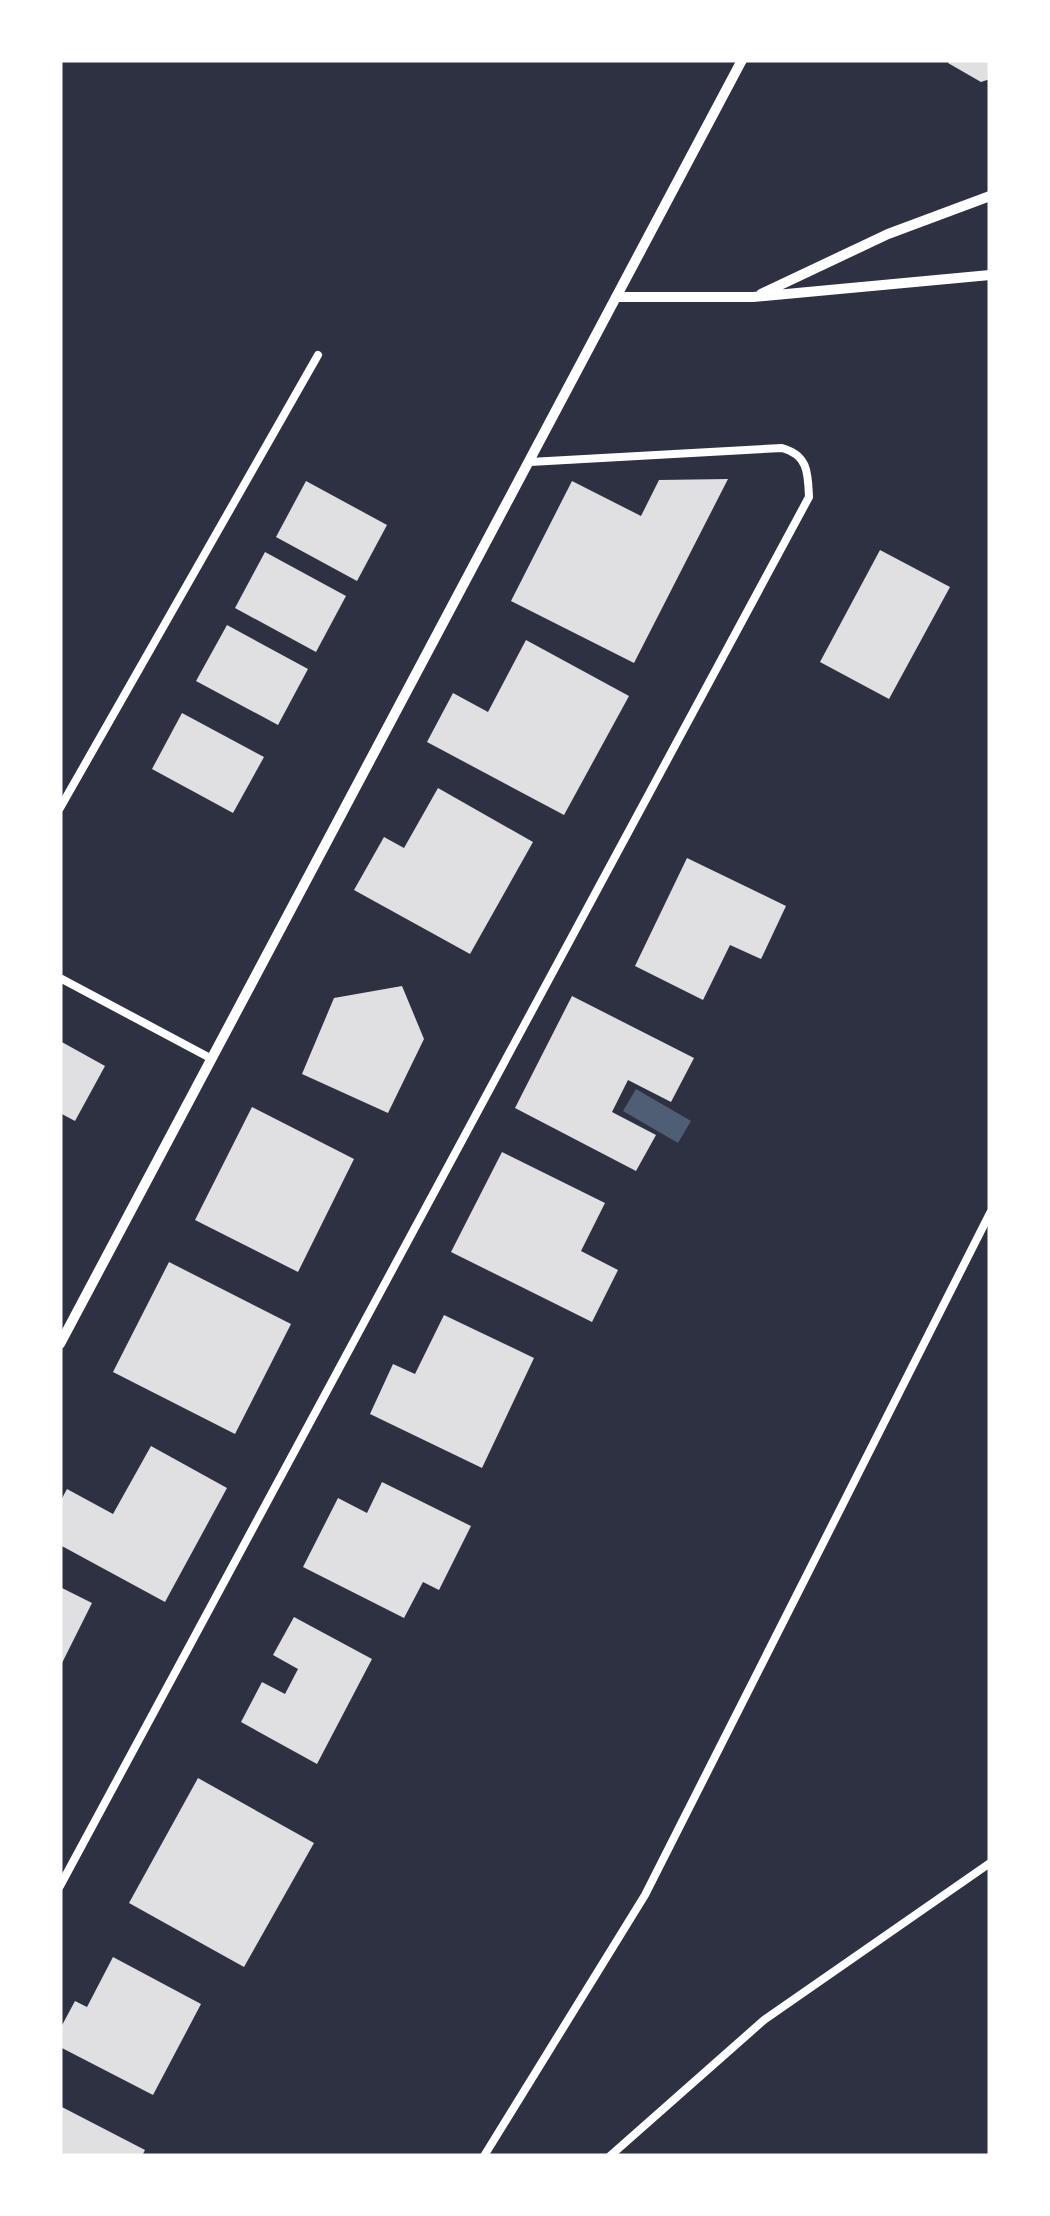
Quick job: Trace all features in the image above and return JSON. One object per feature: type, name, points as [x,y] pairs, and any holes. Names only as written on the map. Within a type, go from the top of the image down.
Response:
[{"type":"street","points":[[60,1344],[742,60]]},
{"type":"street","points":[[754,298],[888,234],[990,196]]},
{"type":"street","points":[[616,297],[754,298],[990,275]]},
{"type":"lane","points":[[60,808],[318,355]]},
{"type":"lane","points":[[60,1886],[809,497],[807,467],[796,452],[782,448],[530,462]]},
{"type":"lane","points":[[60,978],[212,1059]]},
{"type":"lane","points":[[484,2156],[645,1895],[990,1213]]},
{"type":"lane","points":[[610,2156],[764,2020],[990,1863]]},
{"type":"water","points":[[636,1089],[691,1121],[678,1143],[623,1111]]},
{"type":"building","points":[[990,60],[990,79],[981,82],[948,63]]},
{"type":"building","points":[[728,479],[634,663],[511,601],[572,481],[641,516],[659,480]]},
{"type":"building","points":[[306,481],[387,525],[357,581],[276,537]]},
{"type":"building","points":[[880,550],[950,587],[889,699],[820,662]]},
{"type":"building","points":[[265,552],[346,596],[316,652],[235,608]]},
{"type":"building","points":[[227,625],[308,669],[278,725],[196,681]]},
{"type":"building","points":[[526,640],[629,696],[564,815],[427,742],[453,693],[488,712]]},
{"type":"building","points":[[182,713],[264,757],[233,813],[152,769]]},
{"type":"building","points":[[438,788],[533,842],[470,954],[354,890],[384,837],[404,848]]},
{"type":"building","points":[[687,858],[786,906],[761,959],[730,945],[703,1000],[635,966]]},
{"type":"building","points":[[402,986],[424,1039],[388,1113],[302,1074],[334,998]]},
{"type":"building","points":[[572,996],[694,1058],[671,1102],[628,1080],[612,1112],[656,1135],[636,1171],[515,1108]]},
{"type":"building","points":[[60,1041],[105,1066],[75,1121],[60,1113]]},
{"type":"building","points":[[252,1107],[354,1159],[298,1272],[195,1220]]},
{"type":"building","points":[[502,1152],[605,1203],[581,1251],[618,1270],[592,1322],[451,1252]]},
{"type":"building","points":[[169,1262],[291,1324],[235,1434],[113,1372]]},
{"type":"building","points":[[444,1315],[534,1358],[482,1468],[370,1414],[393,1364],[415,1374]]},
{"type":"building","points":[[151,1446],[227,1488],[165,1602],[60,1545],[60,1502],[67,1489],[113,1514]]},
{"type":"building","points":[[382,1482],[471,1526],[439,1590],[423,1582],[404,1618],[303,1567],[338,1498],[367,1513]]},
{"type":"building","points":[[60,1587],[92,1603],[60,1667]]},
{"type":"building","points":[[294,1617],[372,1659],[317,1764],[241,1722],[262,1682],[285,1694],[298,1669],[273,1655]]},
{"type":"building","points":[[198,1778],[314,1843],[244,1967],[129,1903]]},
{"type":"building","points":[[113,1957],[201,2004],[153,2095],[60,2047],[60,2029],[75,2001],[87,2007]]},
{"type":"building","points":[[60,2106],[145,2150],[142,2156],[60,2156]]}]
